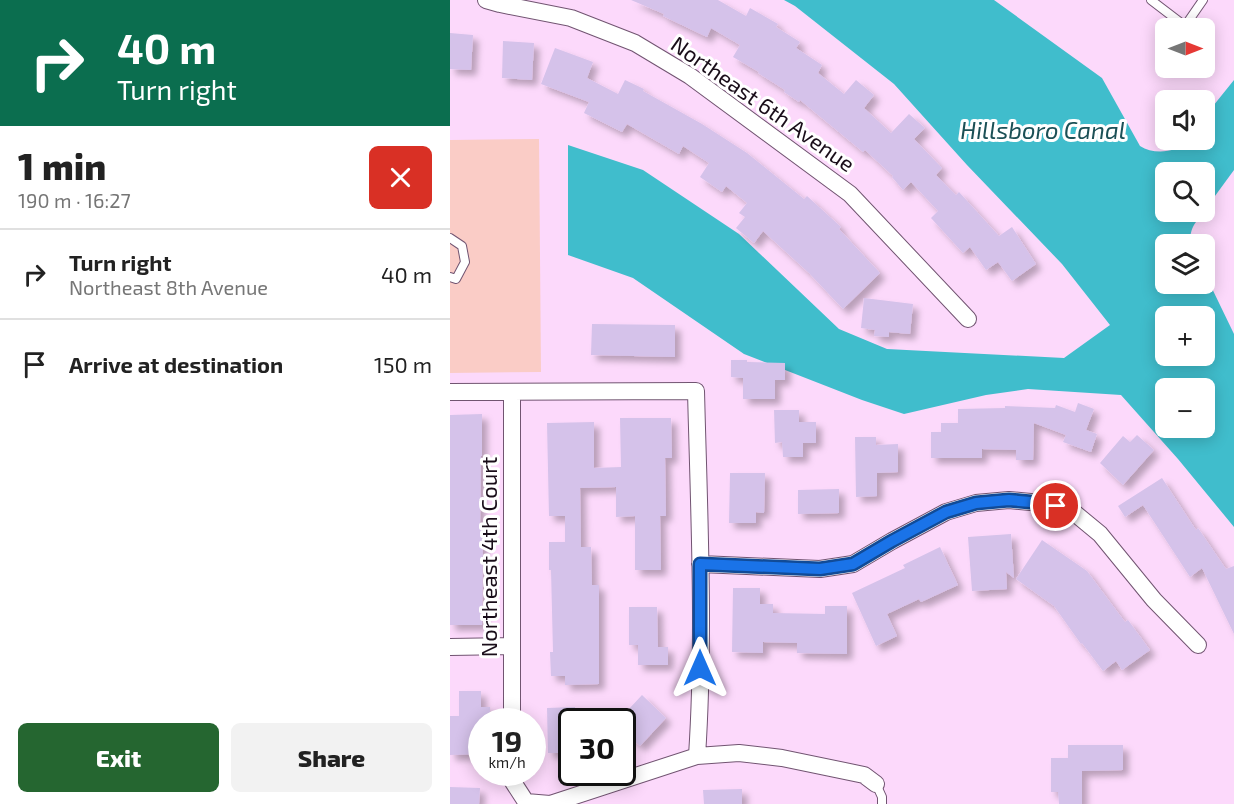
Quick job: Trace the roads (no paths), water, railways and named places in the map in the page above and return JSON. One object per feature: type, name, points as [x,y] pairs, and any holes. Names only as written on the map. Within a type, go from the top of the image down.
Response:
[{"type":"street","name":"Northeast 6th Avenue","points":[[486,0],[571,18],[635,43],[690,76],[850,194],[968,319]]},
{"type":"street","points":[[450,392],[696,391],[700,564],[700,709],[697,756]]},
{"type":"street","name":"Northeast 4th Court","points":[[512,392],[512,708]]},
{"type":"street","points":[[700,564],[820,569],[853,564],[946,512],[976,503],[1009,500],[1041,503],[1071,510],[1100,534],[1154,600],[1198,645]]},
{"type":"street","points":[[450,647],[512,645]]},
{"type":"street","points":[[516,786],[526,802],[550,804],[697,756],[740,753],[782,758],[864,774],[876,784]]},
{"type":"lane","points":[[1151,0],[1185,26],[1203,0]]},
{"type":"lane","points":[[450,238],[462,246],[465,262],[456,279],[450,277]]},
{"type":"lane","points":[[876,784],[882,797],[882,804]]},
{"type":"water","name":"Hillsboro Canal","points":[[784,0],[994,0],[1102,78],[1140,146],[1152,151],[1215,150],[1215,104],[1234,80],[1234,170],[1215,196],[1215,162],[1155,162],[1155,222],[1197,222],[1191,234],[1155,234],[1155,294],[1215,294],[1234,334],[1234,527],[1159,438],[1215,438],[1215,378],[1155,378],[1155,433],[1121,395],[1028,389],[986,395],[904,414],[744,354],[633,278],[568,255],[568,145],[643,170],[739,234],[839,329],[887,349],[1064,358],[1110,325],[1062,264],[967,165],[894,84],[795,6]]}]
